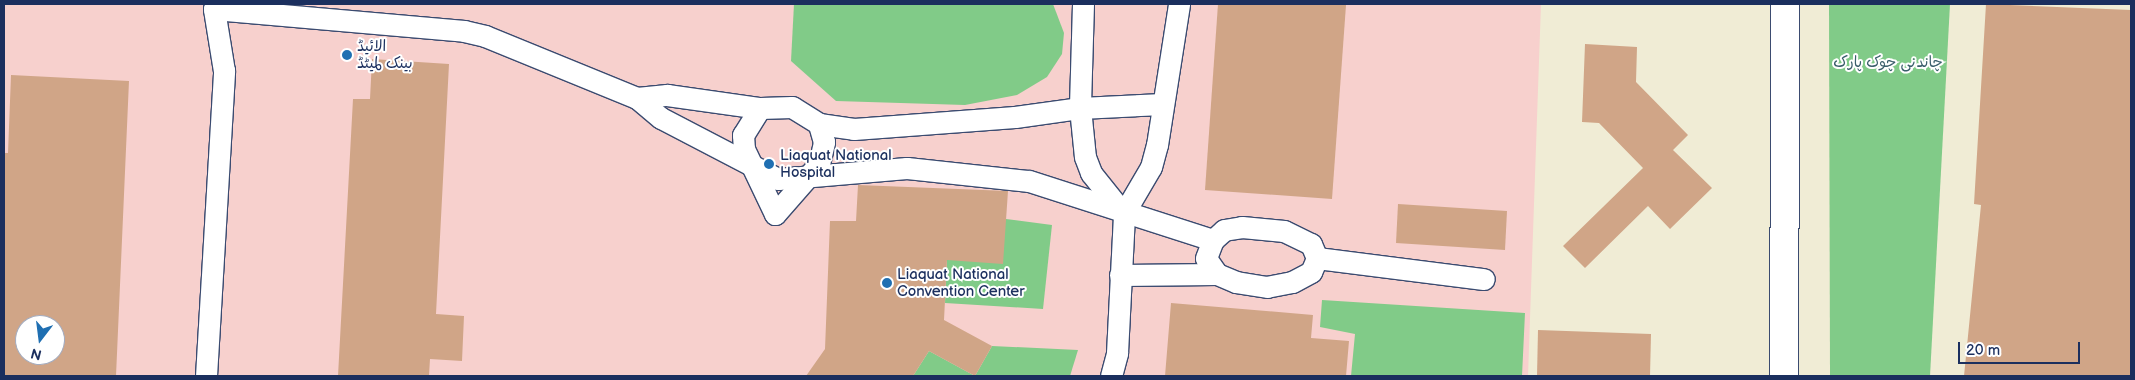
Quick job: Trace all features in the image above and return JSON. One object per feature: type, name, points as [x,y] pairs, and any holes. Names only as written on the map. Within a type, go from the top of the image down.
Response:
[{"type":"street","points":[[1784,376],[1785,4]]},
{"type":"lane","points":[[1083,4],[1080,108],[1085,157],[1091,173],[1124,213]]},
{"type":"lane","points":[[1111,376],[1117,353],[1124,213],[1151,167],[1179,4]]},
{"type":"lane","points":[[206,376],[224,71],[214,7],[262,8],[464,30],[637,98],[661,118],[754,169],[778,180],[809,175],[907,168],[1029,181],[1212,240]]},
{"type":"lane","points":[[637,98],[667,95],[760,108],[792,107],[819,124],[854,129],[1015,117],[1080,108],[1163,104]]},
{"type":"lane","points":[[760,108],[743,136],[744,149],[775,214],[809,175],[823,153],[824,142],[819,124]]},
{"type":"lane","points":[[1120,275],[1217,274],[1236,282],[1267,287],[1292,282],[1311,272],[1317,258],[1311,244],[1284,231],[1242,227],[1224,230],[1212,240],[1206,258],[1217,274]]},
{"type":"lane","points":[[1317,258],[1484,279]]},
{"type":"shaded area","name":"Liaquat National Hospital","points":[[4,4],[1541,4],[1528,376],[4,376]]},
{"type":"green space","points":[[794,4],[1053,4],[1064,33],[1062,54],[1047,77],[1017,95],[965,105],[836,101],[791,61]]},
{"type":"green space","name":"چاندنی چوک پارک","points":[[1829,4],[1950,4],[1930,376],[1830,376]]},
{"type":"green space","points":[[1006,219],[1052,225],[1043,309],[945,303],[947,260]]},
{"type":"green space","points":[[1322,300],[1525,313],[1522,376],[1351,376],[1355,334],[1320,327]]},
{"type":"green space","points":[[992,346],[1078,350],[1070,376],[975,376]]},
{"type":"green space","points":[[929,351],[975,376],[913,376]]},
{"type":"building","points":[[1218,4],[1346,5],[1332,199],[1205,190]]},
{"type":"building","points":[[1986,4],[2131,10],[2131,376],[1964,376],[1981,205],[1974,204]]},
{"type":"building","points":[[1585,44],[1637,47],[1636,82],[1688,135],[1673,150],[1712,188],[1670,229],[1648,206],[1585,268],[1563,246],[1643,168],[1599,123],[1582,122]]},
{"type":"building","points":[[372,59],[449,64],[436,314],[464,316],[462,361],[430,359],[429,376],[338,376],[353,99],[370,99]]},
{"type":"building","points":[[11,75],[129,81],[116,376],[4,376],[4,153],[8,153]]},
{"type":"building","name":"Liaquat National Convention Center","points":[[858,185],[1008,191],[1003,264],[947,260],[944,320],[992,346],[975,376],[929,351],[913,376],[806,376],[825,349],[830,221],[856,221]]},
{"type":"building","points":[[1398,204],[1507,211],[1505,250],[1396,243]]},
{"type":"building","points":[[1171,303],[1313,315],[1311,338],[1349,341],[1346,376],[1165,376]]},
{"type":"building","points":[[1538,330],[1651,334],[1650,376],[1537,376]]},
{"type":"place","name":"الائیڈ بینک لمیٹڈ","points":[[347,55]]},
{"type":"place","name":"Liaquat National Hospital","points":[[769,164]]},
{"type":"place","name":"Liaquat National Convention Center","points":[[887,283]]}]
